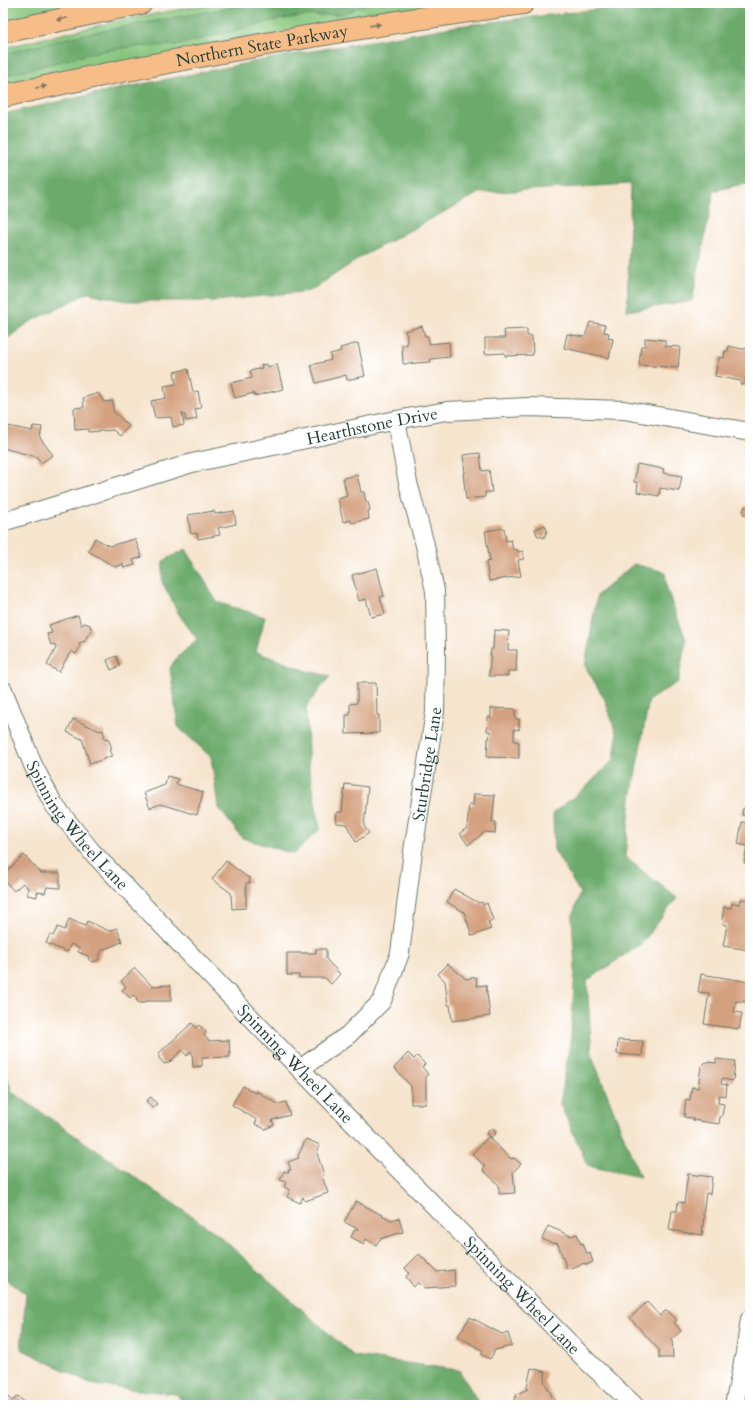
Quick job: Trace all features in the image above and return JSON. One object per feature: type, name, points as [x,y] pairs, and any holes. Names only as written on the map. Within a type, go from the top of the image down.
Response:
[{"type":"highway","points":[[3,32],[141,3]]},
{"type":"highway","name":"Northern State Parkway","points":[[3,96],[86,77],[226,51],[374,25],[523,3]]},
{"type":"street","name":"Hearthstone Drive","points":[[3,522],[192,463],[396,420],[447,411],[526,407],[624,410],[750,432]]},
{"type":"street","name":"Sturbridge Lane","points":[[300,1069],[348,1036],[382,1001],[400,953],[413,851],[435,712],[436,652],[435,591],[425,545],[408,483],[396,420]]},
{"type":"street","name":"Spinning Wheel Lane","points":[[3,690],[33,765],[54,805],[92,852],[300,1069],[588,1362],[634,1405]]},
{"type":"street","points":[[734,1405],[745,1353],[750,1319]]},
{"type":"green space","points":[[3,3],[108,3],[3,26]]},
{"type":"green space","points":[[214,3],[490,3],[3,91],[3,48],[121,20]]},
{"type":"green space","points":[[255,3],[375,3],[367,4],[343,14],[303,16],[276,20],[178,45],[132,47],[101,51],[3,76],[3,54],[89,33]]},
{"type":"green space","points":[[649,3],[750,3],[750,182],[714,191],[692,301],[627,311],[631,184],[479,193],[361,257],[310,291],[215,301],[126,301],[88,293],[28,323],[3,342],[3,114],[107,91],[283,56],[458,26]]},
{"type":"green space","points":[[186,549],[217,602],[265,617],[256,652],[307,671],[330,676],[306,707],[309,770],[320,829],[294,854],[242,838],[218,807],[211,757],[178,727],[170,668],[175,660],[197,639],[180,616],[162,582],[163,561]]},
{"type":"green space","points":[[634,564],[665,572],[667,589],[686,640],[678,682],[649,700],[631,798],[625,857],[677,898],[642,943],[587,981],[592,1056],[640,1177],[588,1166],[560,1104],[571,1036],[575,969],[572,918],[580,893],[554,850],[553,813],[585,788],[614,759],[617,736],[605,700],[585,666],[597,595]]},
{"type":"green space","points":[[3,1064],[12,1092],[216,1233],[354,1356],[459,1370],[480,1405],[186,1405],[176,1394],[94,1385],[21,1349],[26,1294],[3,1277]]},
{"type":"building","points":[[590,322],[605,325],[604,332],[609,333],[608,338],[613,339],[609,358],[564,348],[567,334],[585,337]]},
{"type":"building","points":[[422,326],[425,336],[428,336],[429,344],[449,342],[450,357],[430,359],[431,362],[403,364],[402,345],[407,345],[407,336],[405,331]]},
{"type":"building","points":[[527,329],[527,336],[532,336],[533,355],[505,356],[505,353],[485,354],[485,338],[505,338],[504,330]]},
{"type":"building","points":[[645,338],[665,340],[665,346],[680,347],[678,368],[639,365],[641,346],[645,346]]},
{"type":"building","points":[[358,343],[365,376],[347,380],[346,375],[316,383],[311,365],[331,360],[330,354],[341,351],[340,348]]},
{"type":"building","points":[[729,346],[742,349],[750,348],[750,386],[740,384],[741,381],[715,376],[719,357],[724,358],[725,351],[728,351]]},
{"type":"building","points":[[267,364],[268,367],[277,364],[283,389],[255,396],[254,393],[235,398],[231,383],[252,378],[250,371],[262,368],[261,365]]},
{"type":"building","points":[[188,369],[193,392],[198,391],[201,408],[195,409],[197,419],[186,421],[185,415],[182,413],[184,425],[173,427],[171,417],[155,418],[151,401],[166,398],[164,386],[176,384],[174,372]]},
{"type":"building","points":[[98,393],[104,402],[113,401],[113,411],[129,426],[120,436],[113,430],[88,432],[88,429],[75,430],[74,408],[84,407],[83,398]]},
{"type":"building","points":[[3,425],[32,431],[33,426],[42,427],[40,438],[53,455],[41,463],[37,457],[3,448]]},
{"type":"building","points":[[480,453],[482,471],[489,470],[492,492],[485,492],[485,497],[466,499],[463,473],[465,473],[463,455]]},
{"type":"building","points":[[637,464],[664,469],[663,473],[682,476],[679,491],[660,488],[659,496],[637,492],[638,483],[634,482]]},
{"type":"building","points":[[357,475],[361,492],[364,492],[366,502],[368,502],[370,510],[368,511],[369,519],[351,523],[351,520],[343,522],[338,499],[347,496],[343,478]]},
{"type":"building","points":[[745,506],[750,508],[750,515],[748,516],[744,515],[743,511]]},
{"type":"building","points":[[214,511],[215,514],[234,511],[236,524],[218,528],[220,535],[198,539],[197,533],[191,534],[188,515]]},
{"type":"building","points":[[545,525],[547,531],[544,538],[537,535],[535,529]]},
{"type":"building","points":[[504,528],[506,541],[511,540],[513,550],[517,549],[518,552],[523,551],[524,559],[518,560],[521,576],[489,581],[486,562],[490,561],[485,531]]},
{"type":"building","points":[[95,538],[109,546],[135,539],[142,557],[133,560],[135,565],[124,568],[123,564],[115,567],[88,551]]},
{"type":"building","points":[[377,568],[384,596],[380,597],[385,614],[371,617],[366,599],[359,601],[352,575]]},
{"type":"building","points":[[78,615],[81,625],[85,623],[90,625],[92,631],[87,636],[85,641],[79,643],[80,647],[76,654],[71,651],[59,672],[47,665],[56,648],[54,644],[51,645],[47,634],[52,633],[49,625]]},
{"type":"building","points":[[494,630],[509,631],[508,650],[517,650],[516,671],[508,671],[508,676],[489,676]]},
{"type":"building","points":[[116,656],[120,666],[111,670],[107,660]]},
{"type":"building","points":[[357,683],[376,683],[379,733],[346,734],[346,715],[350,715],[350,704],[357,703]]},
{"type":"building","points":[[491,708],[515,709],[515,719],[519,719],[519,730],[514,729],[514,741],[519,742],[519,758],[487,757],[490,731],[487,731],[488,717],[491,717]]},
{"type":"building","points":[[73,719],[100,731],[103,730],[105,739],[108,738],[112,749],[109,750],[112,756],[90,764],[82,739],[67,732]]},
{"type":"building","points":[[167,776],[178,779],[176,784],[203,792],[197,815],[160,804],[150,808],[144,793],[165,785]]},
{"type":"building","points":[[345,784],[368,787],[364,826],[369,833],[356,842],[346,824],[336,823],[337,812],[342,812]]},
{"type":"building","points":[[474,794],[495,795],[492,822],[496,822],[495,833],[485,832],[468,845],[460,833],[467,828],[469,805],[473,805]]},
{"type":"building","points":[[743,808],[750,810],[750,816],[742,815]]},
{"type":"building","points":[[742,822],[750,823],[750,864],[744,863],[747,846],[738,844]]},
{"type":"building","points":[[24,855],[41,873],[60,873],[60,888],[47,887],[45,893],[37,892],[37,897],[27,895],[28,888],[23,883],[14,891],[3,879],[3,875]]},
{"type":"building","points":[[226,861],[249,877],[250,883],[246,883],[246,908],[232,909],[231,893],[212,879]]},
{"type":"building","points":[[454,889],[479,903],[482,902],[483,905],[487,903],[493,920],[488,922],[491,929],[472,936],[464,912],[447,902]]},
{"type":"building","points":[[741,899],[750,900],[750,950],[723,946],[727,925],[723,924],[724,920],[722,919],[724,907],[731,908],[732,903],[740,904]]},
{"type":"building","points":[[69,919],[85,926],[87,921],[109,931],[117,928],[122,942],[102,950],[98,960],[93,962],[89,960],[88,956],[78,952],[79,948],[71,944],[67,952],[46,943],[50,934],[53,936],[58,927],[65,930]]},
{"type":"building","points":[[316,949],[326,949],[326,959],[340,974],[331,984],[325,978],[299,978],[299,975],[287,975],[287,953],[316,953]]},
{"type":"building","points":[[448,964],[466,979],[476,977],[477,986],[486,985],[490,1016],[452,1021],[445,981],[438,974]]},
{"type":"building","points":[[135,968],[152,986],[171,985],[171,1001],[146,1001],[144,1003],[139,1003],[133,995],[130,998],[122,990],[126,987],[121,981]]},
{"type":"building","points":[[701,974],[750,982],[746,1002],[736,1001],[734,1012],[742,1013],[739,1029],[704,1024],[709,993],[698,992]]},
{"type":"building","points":[[192,1023],[196,1028],[199,1025],[206,1032],[204,1035],[209,1041],[229,1040],[230,1057],[202,1058],[202,1066],[193,1067],[191,1051],[187,1056],[182,1050],[169,1063],[164,1064],[159,1058],[159,1053]]},
{"type":"building","points":[[618,1040],[643,1041],[642,1056],[617,1054]]},
{"type":"building","points":[[408,1053],[414,1059],[417,1056],[425,1064],[422,1067],[428,1074],[426,1076],[426,1104],[411,1104],[411,1086],[394,1068]]},
{"type":"building","points":[[716,1059],[735,1061],[733,1081],[722,1079],[721,1084],[727,1085],[726,1096],[719,1095],[718,1103],[724,1104],[719,1124],[684,1117],[686,1099],[690,1100],[692,1087],[698,1088],[701,1066],[706,1062],[716,1063]]},
{"type":"building","points":[[243,1086],[255,1093],[256,1091],[278,1104],[286,1102],[290,1115],[272,1120],[274,1125],[265,1129],[255,1124],[257,1120],[232,1105]]},
{"type":"building","points":[[151,1097],[157,1104],[152,1108],[146,1101]]},
{"type":"building","points":[[493,1128],[496,1133],[490,1138],[486,1133]]},
{"type":"building","points":[[488,1137],[511,1159],[514,1158],[521,1164],[513,1172],[515,1193],[499,1194],[499,1185],[483,1170],[485,1166],[472,1154]]},
{"type":"building","points":[[306,1139],[320,1145],[317,1153],[324,1175],[322,1176],[328,1193],[305,1201],[303,1197],[300,1203],[287,1197],[290,1190],[284,1187],[286,1182],[280,1180],[284,1171],[289,1173],[288,1170],[291,1170],[288,1162],[299,1158],[298,1156]]},
{"type":"building","points":[[688,1174],[712,1177],[710,1194],[706,1193],[702,1235],[669,1230],[672,1211],[677,1211],[678,1202],[684,1203]]},
{"type":"building","points":[[356,1201],[391,1220],[399,1218],[403,1232],[380,1239],[376,1245],[366,1239],[364,1244],[351,1237],[354,1231],[358,1229],[344,1222]]},
{"type":"building","points":[[548,1226],[571,1236],[577,1234],[581,1244],[583,1243],[587,1254],[590,1253],[593,1262],[567,1269],[558,1244],[542,1239]]},
{"type":"building","points":[[419,1254],[437,1272],[454,1270],[455,1286],[424,1288],[418,1282],[414,1287],[406,1277],[409,1273],[405,1268]]},
{"type":"building","points":[[647,1302],[660,1316],[665,1311],[668,1311],[677,1320],[674,1322],[681,1331],[672,1339],[673,1358],[659,1358],[659,1350],[630,1318]]},
{"type":"building","points":[[470,1317],[502,1334],[508,1333],[512,1346],[495,1350],[490,1359],[481,1354],[483,1351],[458,1336]]},
{"type":"building","points":[[531,1368],[546,1372],[544,1381],[556,1404],[520,1405],[513,1402],[517,1394],[528,1389],[527,1387]]},
{"type":"building","points":[[3,1392],[12,1401],[18,1396],[26,1404],[3,1405]]}]
